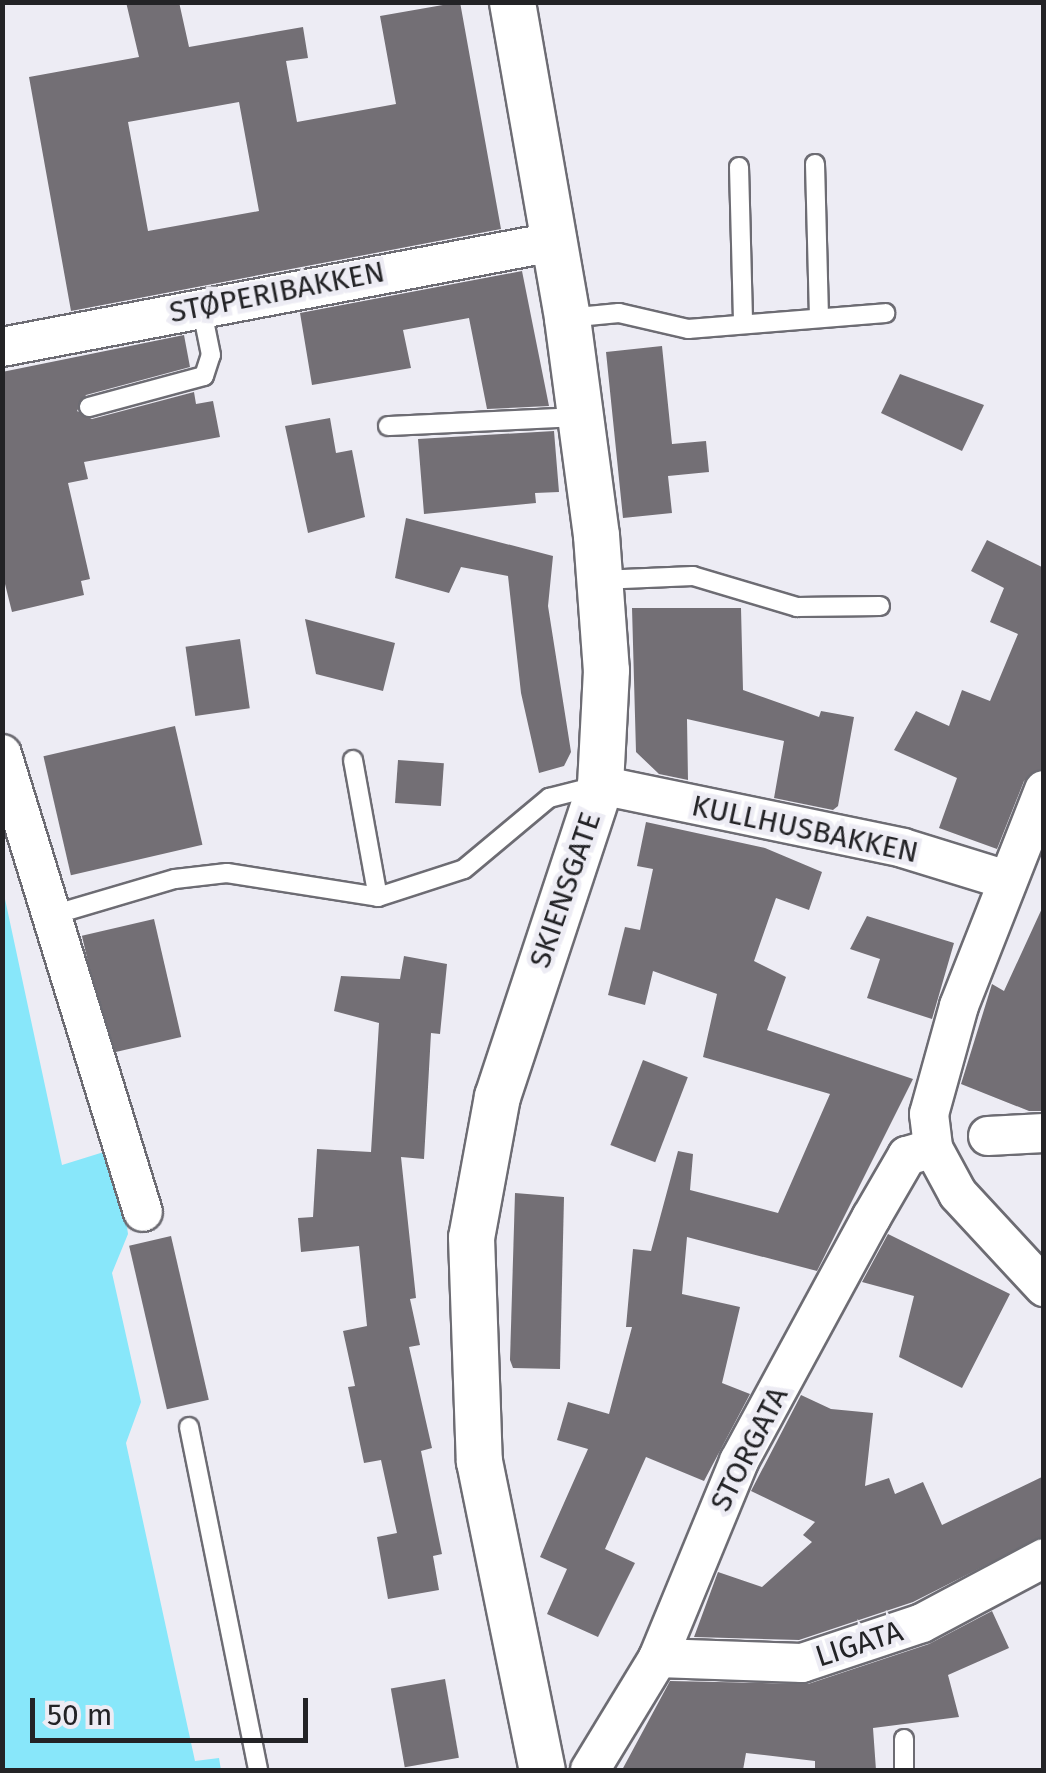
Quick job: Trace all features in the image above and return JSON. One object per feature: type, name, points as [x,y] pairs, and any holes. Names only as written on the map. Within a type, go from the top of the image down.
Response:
[{"type":"street","name":"SKIENSGATE","points":[[512,2],[567,318],[600,580],[606,670],[600,785],[497,1096],[472,1237],[479,1461],[542,1770]]},
{"type":"street","name":"STØPERIBAKKEN","points":[[2,347],[201,306],[553,242]]},
{"type":"street","points":[[2,754],[56,914],[143,1212]]},
{"type":"street","name":"KULLHUSBAKKEN","points":[[600,785],[903,848],[1007,880]]},
{"type":"street","points":[[1044,790],[960,1006],[929,1114],[933,1148],[958,1194],[1044,1287]]},
{"type":"street","points":[[988,1136],[1044,1133]]},
{"type":"street","name":"STORGATA","points":[[590,1770],[658,1658],[720,1504],[907,1156],[933,1148]]},
{"type":"street","name":"LIGATA","points":[[658,1658],[802,1663],[922,1623],[1044,1558]]},
{"type":"lane","points":[[816,164],[819,316]]},
{"type":"lane","points":[[739,167],[743,322]]},
{"type":"lane","points":[[89,407],[204,376],[211,354],[201,306]]},
{"type":"lane","points":[[567,318],[620,312],[688,329],[885,312]]},
{"type":"lane","points":[[388,426],[580,417]]},
{"type":"lane","points":[[600,580],[693,576],[797,607],[880,606]]},
{"type":"lane","points":[[353,760],[378,897]]},
{"type":"lane","points":[[56,914],[175,879],[227,873],[378,897],[464,869],[549,798],[600,785]]},
{"type":"lane","points":[[189,1428],[258,1770]]},
{"type":"lane","points":[[904,1738],[904,1770]]},
{"type":"water","points":[[2,885],[62,1165],[107,1151],[126,1220],[128,1234],[112,1273],[141,1402],[126,1443],[195,1761],[219,1758],[221,1770],[3,1770]]},
{"type":"building","points":[[126,2],[179,2],[189,47],[303,27],[308,58],[286,61],[297,122],[396,104],[380,16],[460,2],[501,229],[71,311],[29,77],[139,57]],"holes":[[[239,102],[259,211],[148,231],[128,122]]]},
{"type":"building","points":[[522,271],[549,406],[487,409],[469,318],[403,330],[411,368],[312,385],[300,313]]},
{"type":"building","points":[[184,335],[190,367],[86,395],[77,411],[92,419],[194,392],[196,404],[213,401],[220,437],[84,462],[88,479],[68,483],[90,579],[81,581],[84,595],[12,612],[2,572],[2,372]]},
{"type":"building","points":[[662,346],[672,444],[706,441],[709,472],[668,476],[672,513],[623,518],[606,352]]},
{"type":"building","points":[[900,374],[984,405],[962,451],[881,413]]},
{"type":"building","points":[[330,418],[336,453],[352,450],[365,517],[308,533],[285,426]]},
{"type":"building","points":[[554,431],[559,492],[535,493],[536,503],[424,514],[418,439]]},
{"type":"building","points":[[406,518],[553,556],[548,606],[571,752],[564,766],[539,773],[521,693],[508,576],[461,567],[449,593],[395,578]]},
{"type":"building","points":[[987,540],[1044,568],[1044,768],[1024,781],[997,849],[939,828],[957,778],[894,750],[916,711],[949,726],[962,690],[990,701],[1018,634],[990,622],[1004,588],[971,571]]},
{"type":"building","points":[[632,608],[741,608],[743,690],[819,717],[821,711],[854,717],[838,806],[833,810],[774,798],[784,741],[687,719],[688,780],[659,774],[636,752]]},
{"type":"building","points":[[305,619],[395,643],[383,691],[316,674]]},
{"type":"building","points":[[240,639],[250,708],[195,716],[186,647]]},
{"type":"building","points":[[175,726],[202,845],[71,875],[43,756]]},
{"type":"building","points":[[398,760],[444,763],[441,806],[395,803]]},
{"type":"building","points":[[646,822],[765,848],[822,872],[809,910],[776,898],[754,961],[786,977],[767,1030],[913,1079],[817,1271],[687,1237],[682,1294],[740,1307],[722,1383],[750,1394],[704,1481],[646,1457],[605,1549],[635,1563],[598,1637],[547,1614],[567,1569],[540,1557],[588,1449],[557,1440],[568,1402],[609,1414],[632,1327],[626,1327],[633,1249],[651,1251],[678,1151],[693,1154],[690,1190],[778,1213],[830,1094],[703,1057],[717,994],[653,971],[645,1005],[608,995],[625,927],[640,930],[653,869],[637,866]]},
{"type":"building","points":[[1044,904],[1044,1111],[1029,1111],[961,1084],[992,984],[1004,991]]},
{"type":"building","points":[[867,916],[954,943],[932,1019],[867,998],[880,959],[850,949]]},
{"type":"building","points":[[154,919],[181,1037],[109,1054],[82,936]]},
{"type":"building","points":[[404,956],[447,964],[440,1034],[431,1033],[424,1159],[401,1157],[416,1298],[410,1299],[420,1345],[409,1347],[432,1448],[421,1451],[442,1554],[433,1556],[439,1590],[388,1599],[377,1537],[397,1533],[381,1460],[364,1463],[348,1387],[355,1386],[343,1331],[367,1326],[359,1246],[301,1252],[298,1218],[313,1217],[317,1149],[371,1152],[379,1023],[334,1011],[341,976],[400,979]]},
{"type":"building","points":[[643,1060],[688,1077],[655,1162],[610,1145]]},
{"type":"building","points":[[515,1193],[564,1197],[560,1369],[513,1368],[510,1360]]},
{"type":"building","points":[[888,1234],[1010,1294],[962,1388],[899,1357],[914,1296],[862,1282]]},
{"type":"building","points":[[171,1236],[209,1400],[167,1409],[129,1246]]},
{"type":"building","points":[[801,1395],[831,1409],[873,1413],[865,1486],[889,1478],[895,1494],[923,1482],[942,1525],[1044,1476],[1044,1536],[913,1602],[799,1640],[694,1637],[718,1572],[762,1587],[812,1542],[803,1535],[815,1522],[751,1491]]},
{"type":"building","points":[[992,1611],[1009,1648],[948,1675],[959,1717],[873,1728],[876,1770],[815,1770],[815,1761],[746,1753],[743,1770],[622,1770],[670,1681],[808,1684],[929,1644]]},
{"type":"building","points":[[445,1679],[459,1758],[405,1767],[391,1689]]}]
